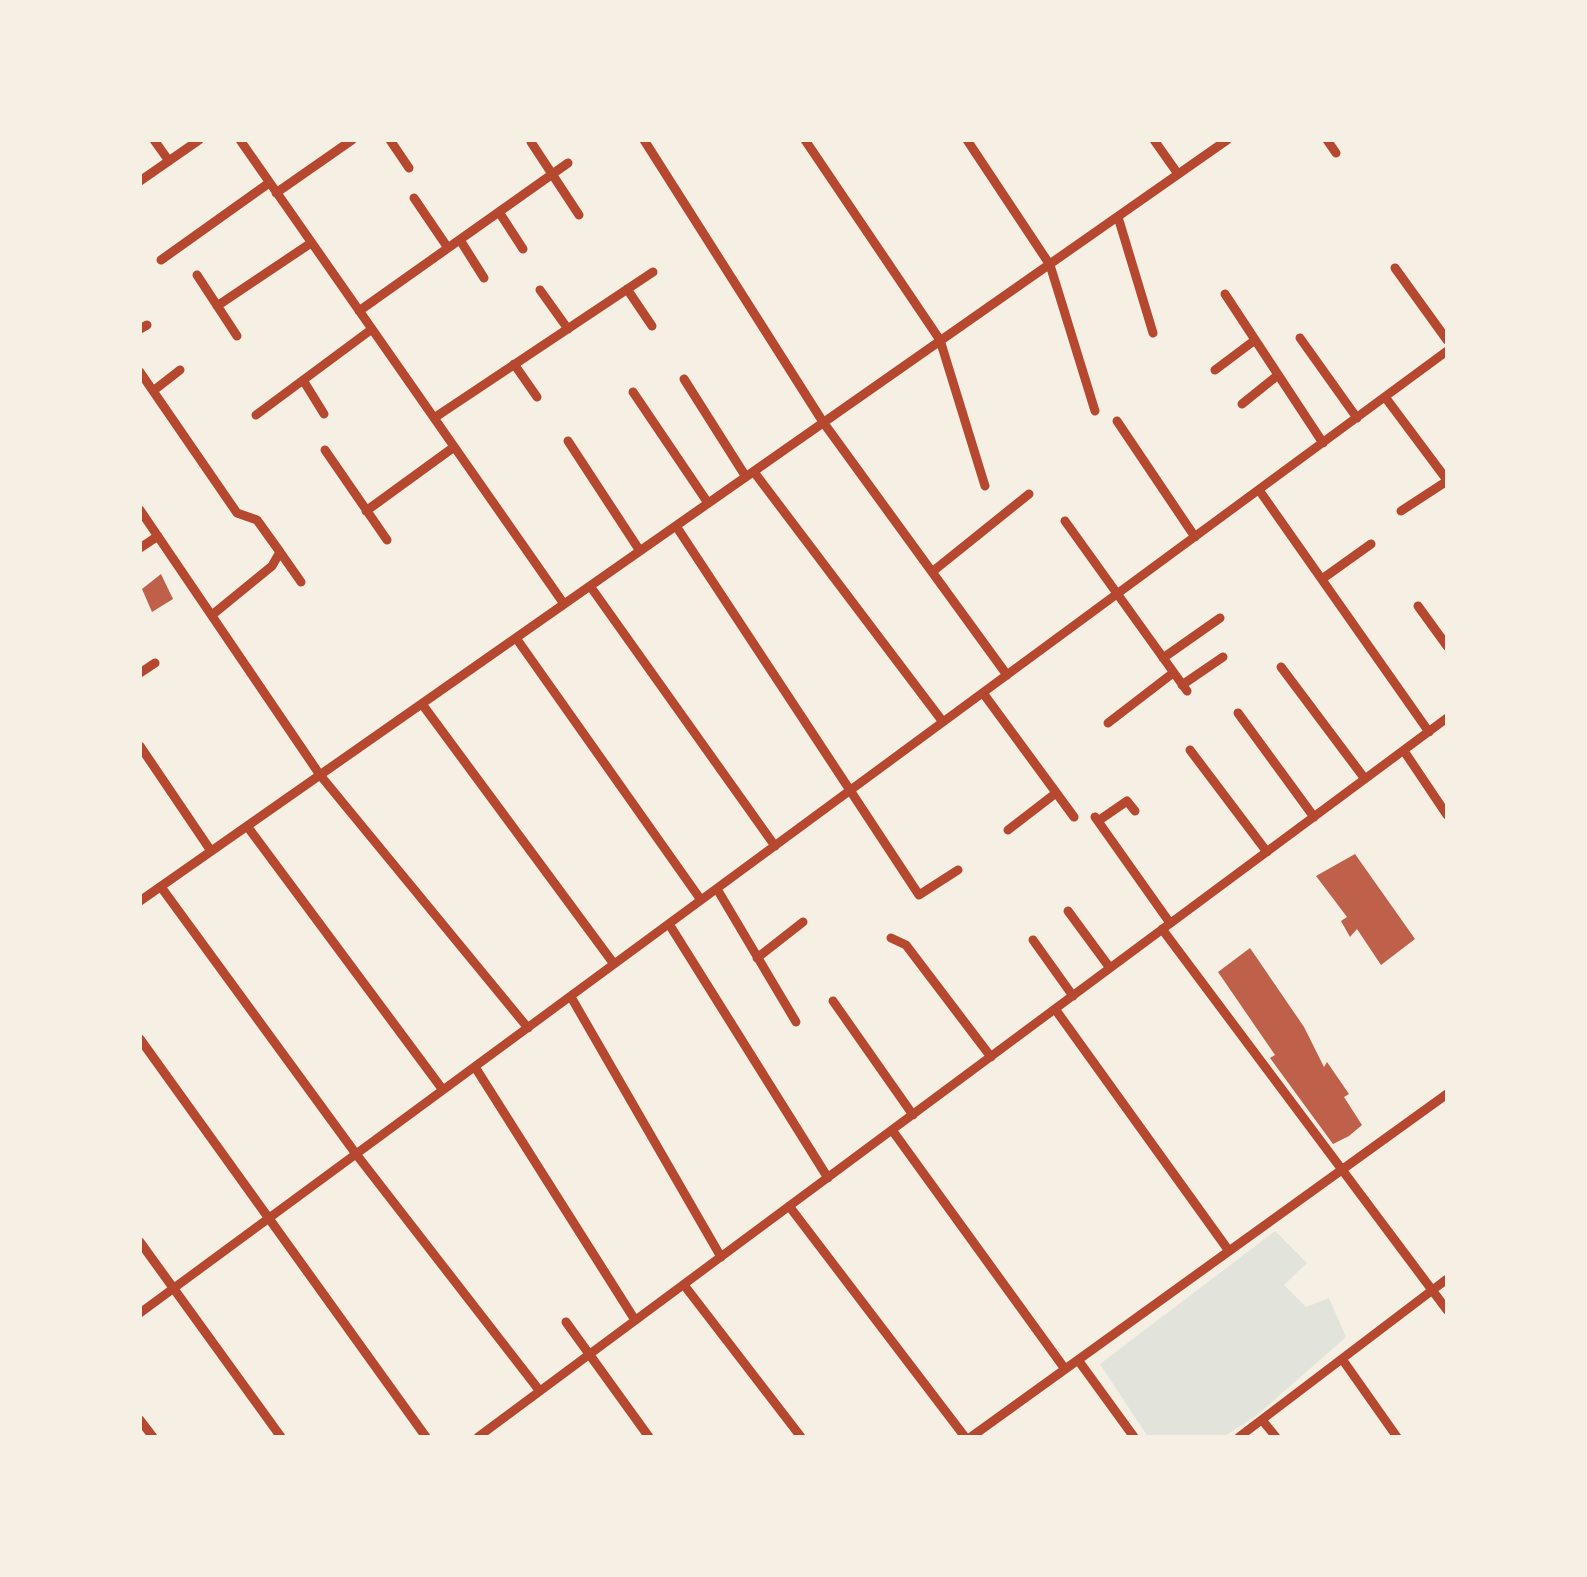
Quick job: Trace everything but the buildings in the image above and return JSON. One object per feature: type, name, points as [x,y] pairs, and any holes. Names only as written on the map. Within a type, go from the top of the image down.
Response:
[{"type":"street","points":[[154,140],[168,162]]},
{"type":"street","points":[[140,181],[199,140]]},
{"type":"street","points":[[240,140],[564,604]]},
{"type":"street","points":[[276,193],[352,140]]},
{"type":"street","points":[[390,140],[408,168]]},
{"type":"street","points":[[644,140],[824,422],[1007,675]]},
{"type":"street","points":[[805,140],[940,340],[985,486]]},
{"type":"street","points":[[966,140],[1050,264],[1095,411]]},
{"type":"street","points":[[1154,140],[1178,174]]},
{"type":"street","points":[[140,901],[1227,140]]},
{"type":"street","points":[[1327,140],[1336,152]]},
{"type":"street","points":[[532,142],[579,214]]},
{"type":"street","points":[[359,311],[568,163]]},
{"type":"street","points":[[161,260],[270,182]]},
{"type":"street","points":[[414,198],[448,248]]},
{"type":"street","points":[[499,212],[524,249]]},
{"type":"street","points":[[1118,217],[1152,333]]},
{"type":"street","points":[[460,240],[484,278]]},
{"type":"street","points":[[217,306],[312,243]]},
{"type":"street","points":[[1395,268],[1447,340]]},
{"type":"street","points":[[434,418],[653,272]]},
{"type":"street","points":[[196,274],[237,336]]},
{"type":"street","points":[[627,289],[652,326]]},
{"type":"street","points":[[540,290],[568,329]]},
{"type":"street","points":[[1225,294],[1323,442]]},
{"type":"street","points":[[256,414],[372,329]]},
{"type":"street","points":[[1300,338],[1357,418]]},
{"type":"street","points":[[1215,370],[1255,340]]},
{"type":"street","points":[[140,1314],[1447,351]]},
{"type":"street","points":[[514,364],[537,397]]},
{"type":"street","points":[[153,391],[180,370]]},
{"type":"street","points":[[140,372],[237,513],[257,520],[301,582]]},
{"type":"street","points":[[1242,404],[1278,375]]},
{"type":"street","points":[[684,379],[750,474],[944,722]]},
{"type":"street","points":[[302,380],[324,414]]},
{"type":"street","points":[[634,392],[708,504]]},
{"type":"street","points":[[1385,397],[1447,481],[1401,511]]},
{"type":"street","points":[[1117,421],[1195,537]]},
{"type":"street","points":[[568,441],[640,551]]},
{"type":"street","points":[[366,511],[454,447]]},
{"type":"street","points":[[325,450],[387,540]]},
{"type":"street","points":[[1260,490],[1429,732]]},
{"type":"street","points":[[932,572],[1029,494]]},
{"type":"street","points":[[141,512],[320,775],[528,1028]]},
{"type":"street","points":[[1065,521],[1184,688],[1223,658]]},
{"type":"street","points":[[676,526],[853,789],[919,895],[958,870]]},
{"type":"street","points":[[140,548],[158,536]]},
{"type":"street","points":[[1322,579],[1371,544]]},
{"type":"street","points":[[212,615],[279,556]]},
{"type":"street","points":[[590,586],[775,846]]},
{"type":"street","points":[[1418,606],[1447,646]]},
{"type":"street","points":[[1163,658],[1220,618]]},
{"type":"street","points":[[516,638],[701,900]]},
{"type":"street","points":[[140,673],[156,662]]},
{"type":"street","points":[[1281,666],[1365,779]]},
{"type":"street","points":[[1108,723],[1174,672]]},
{"type":"street","points":[[983,693],[1074,816]]},
{"type":"street","points":[[422,704],[614,964]]},
{"type":"street","points":[[1238,713],[1314,816]]},
{"type":"street","points":[[478,1437],[490,1433],[539,1390],[589,1357],[1447,718]]},
{"type":"street","points":[[140,746],[211,851]]},
{"type":"street","points":[[1190,750],[1266,852]]},
{"type":"street","points":[[1404,751],[1447,816]]},
{"type":"street","points":[[1008,830],[1056,792]]},
{"type":"street","points":[[1135,812],[1128,801],[1096,819],[1166,926],[1447,1310]]},
{"type":"street","points":[[247,826],[444,1090]]},
{"type":"street","points":[[160,886],[356,1154],[539,1390]]},
{"type":"street","points":[[716,889],[796,1022]]},
{"type":"street","points":[[1068,911],[1110,968]]},
{"type":"street","points":[[757,958],[803,922]]},
{"type":"street","points":[[669,924],[828,1178]]},
{"type":"street","points":[[891,938],[906,945],[991,1057]]},
{"type":"street","points":[[1034,940],[1073,996]]},
{"type":"street","points":[[570,996],[721,1257]]},
{"type":"street","points":[[833,1000],[912,1115]]},
{"type":"street","points":[[1055,1010],[1229,1251]]},
{"type":"street","points":[[140,1039],[426,1437]]},
{"type":"street","points":[[475,1067],[635,1320]]},
{"type":"street","points":[[789,1206],[968,1437],[1447,1094]]},
{"type":"street","points":[[892,1130],[1065,1369]]},
{"type":"street","points":[[140,1242],[282,1437]]},
{"type":"street","points":[[1240,1437],[1447,1279]]},
{"type":"street","points":[[684,1285],[802,1437]]},
{"type":"street","points":[[566,1322],[649,1437]]},
{"type":"street","points":[[1342,1359],[1397,1437]]},
{"type":"street","points":[[1078,1360],[1134,1437]]},
{"type":"street","points":[[140,1420],[152,1437]]},
{"type":"street","points":[[1262,1420],[1276,1437]]},
{"type":"shaded area","points":[[1275,1231],[1307,1263],[1284,1285],[1306,1307],[1329,1298],[1346,1337],[1256,1416],[1223,1437],[1148,1437],[1100,1364]]}]
